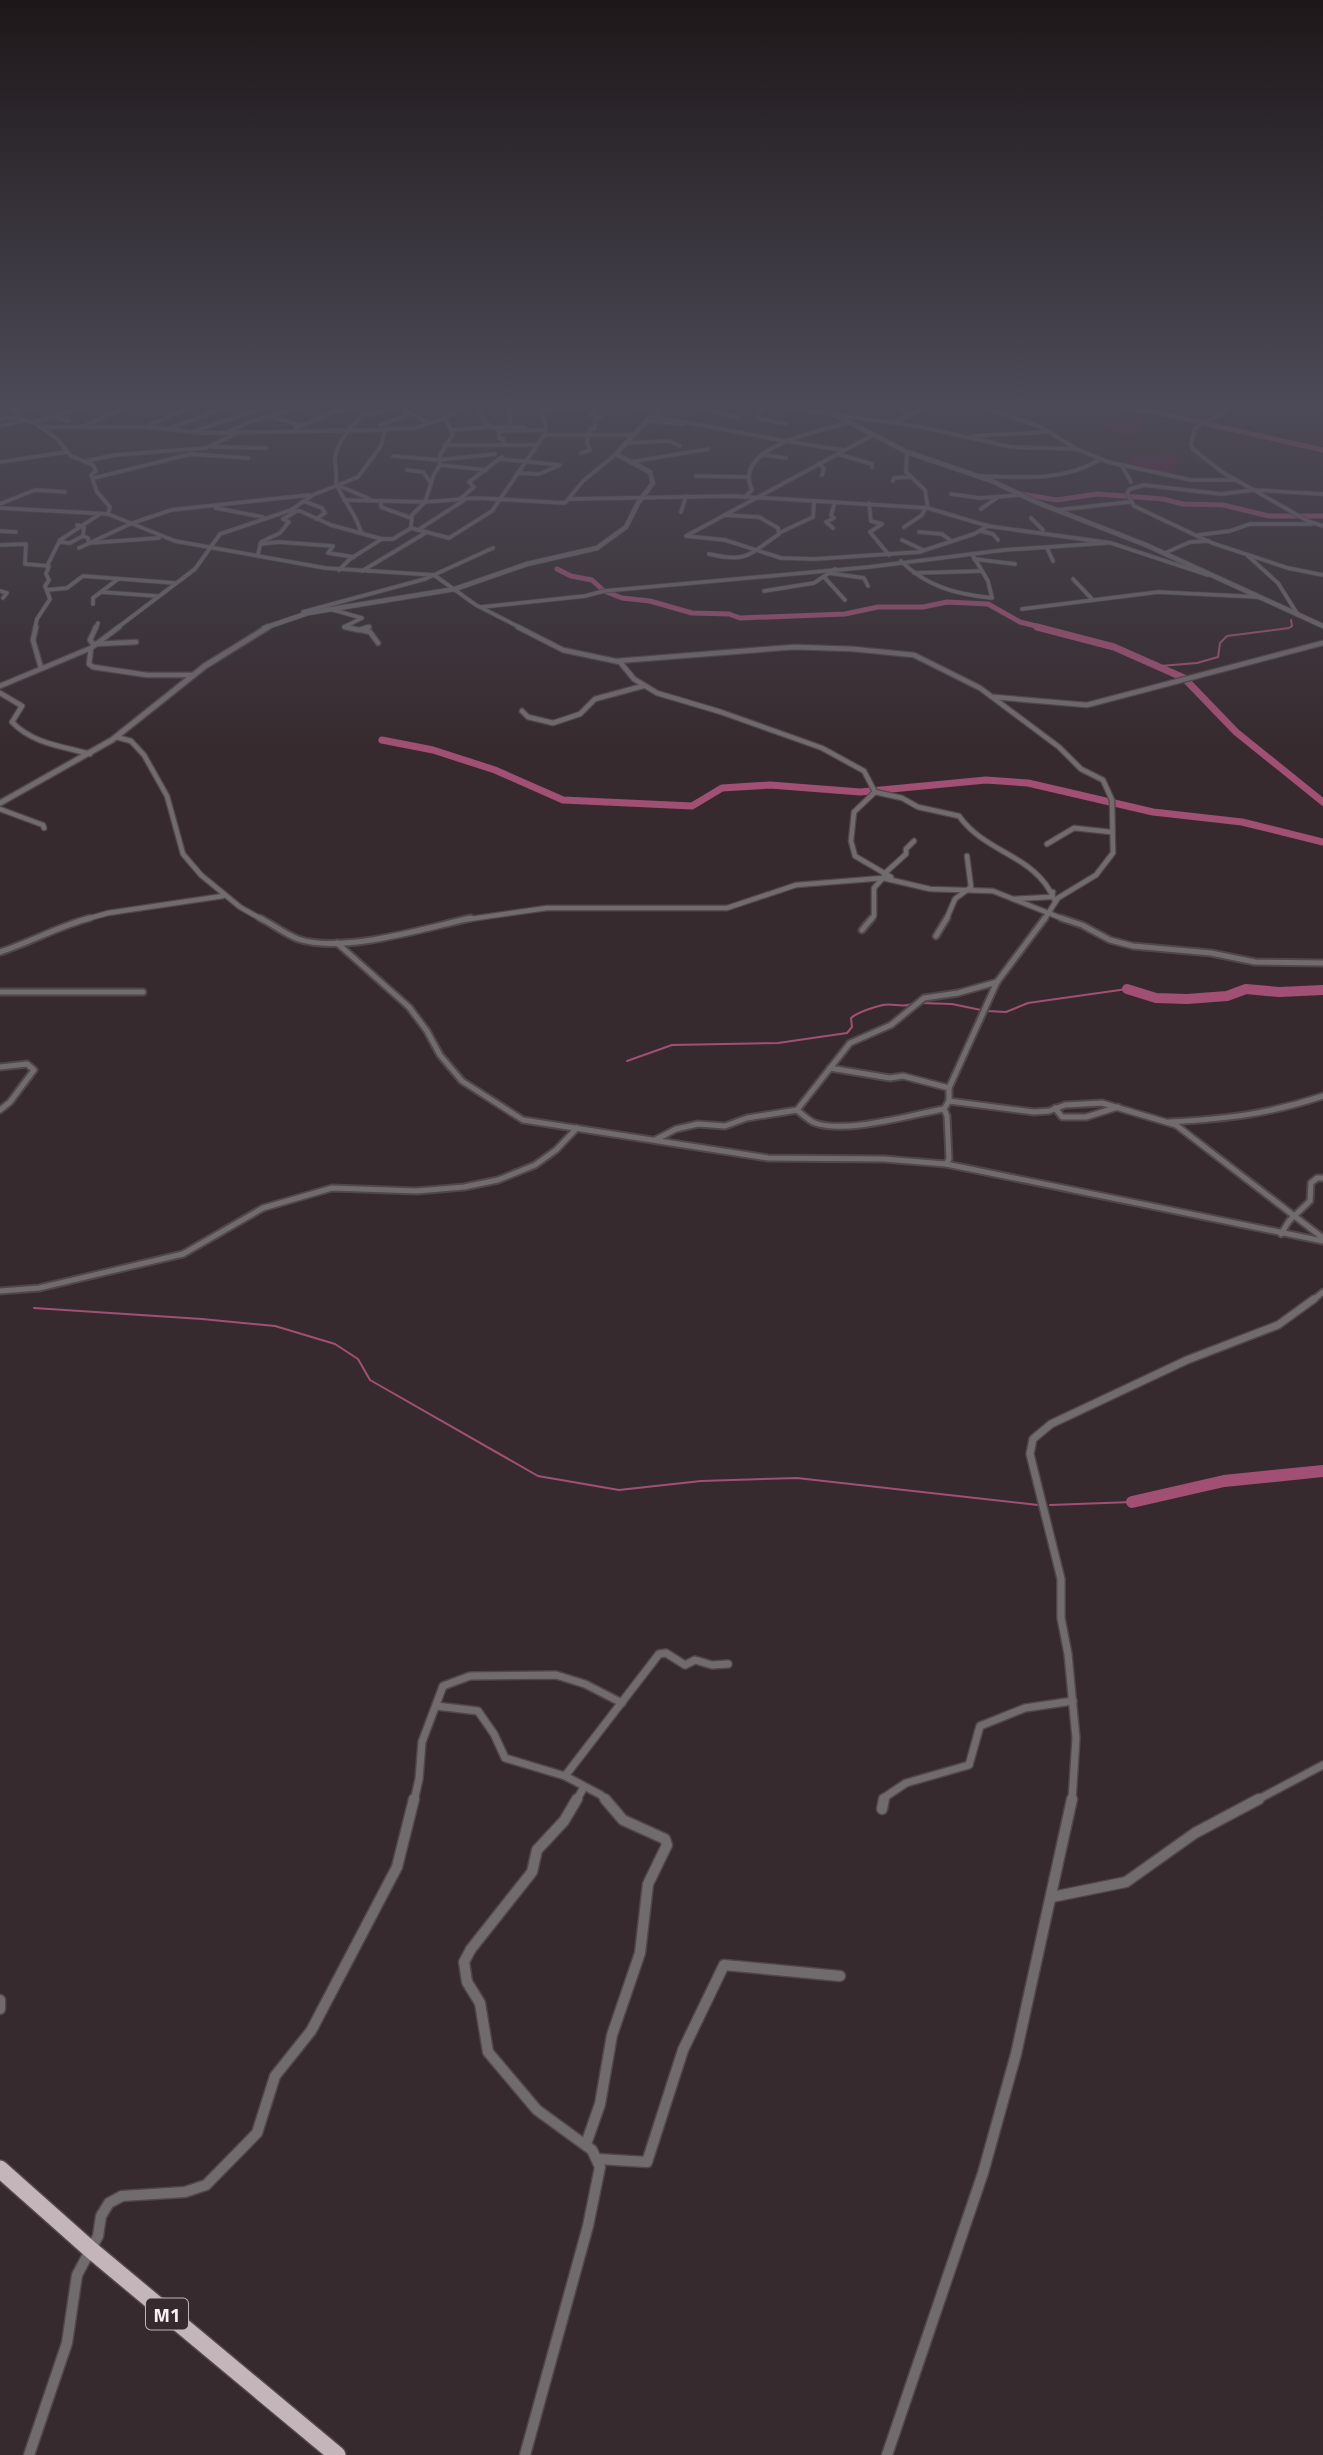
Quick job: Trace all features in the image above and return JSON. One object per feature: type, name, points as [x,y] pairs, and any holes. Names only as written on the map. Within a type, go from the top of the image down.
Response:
[{"type":"highway","name":"M1","points":[[0,2169],[91,2250],[337,2455]]},
{"type":"street","points":[[41,668],[33,640],[37,619],[50,599],[45,586],[49,580],[46,575],[47,565],[53,548],[77,525],[89,520]]},
{"type":"street","points":[[123,520],[162,538]]},
{"type":"street","points":[[79,548],[143,520]]},
{"type":"street","points":[[0,686],[93,646],[195,569],[220,534],[257,520]]},
{"type":"street","points":[[258,554],[260,544],[280,533],[289,522],[284,520]]},
{"type":"street","points":[[317,520],[383,540]]},
{"type":"street","points":[[358,520],[360,532]]},
{"type":"street","points":[[411,520],[411,528]]},
{"type":"street","points":[[418,530],[434,520]]},
{"type":"street","points":[[339,570],[354,557],[383,540],[393,539],[411,528],[449,538],[478,520]]},
{"type":"street","points":[[295,615],[455,589],[527,564],[601,546],[626,527],[630,520]]},
{"type":"street","points":[[716,520],[686,536],[725,540],[781,558],[836,558],[924,550],[981,531],[988,526]]},
{"type":"street","points":[[766,520],[778,528],[779,533]]},
{"type":"street","points":[[709,554],[718,554],[733,560],[808,520]]},
{"type":"street","points":[[830,520],[826,522],[833,528]]},
{"type":"street","points":[[870,520],[870,522],[882,524],[870,532],[889,555]]},
{"type":"street","points":[[904,527],[915,520]]},
{"type":"street","points":[[966,520],[988,526],[1111,542],[1210,575]]},
{"type":"street","points":[[1032,520],[1045,532]]},
{"type":"street","points":[[1081,520],[1165,553],[1323,626]]},
{"type":"street","points":[[1163,520],[1247,555],[1322,576]]},
{"type":"street","points":[[1305,520],[1313,524]]},
{"type":"street","points":[[1197,535],[1230,531],[1250,524],[1323,526]]},
{"type":"street","points":[[77,525],[84,527],[83,536]]},
{"type":"street","points":[[0,531],[16,532]]},
{"type":"street","points":[[981,531],[993,534],[998,540]]},
{"type":"street","points":[[361,572],[427,532]]},
{"type":"street","points":[[919,532],[943,534],[950,540]]},
{"type":"street","points":[[83,536],[88,538],[89,543]]},
{"type":"street","points":[[60,542],[70,542],[83,536]]},
{"type":"street","points":[[89,543],[162,538],[339,570],[434,575],[480,607],[563,650],[617,661],[768,648],[865,650],[923,658],[964,678],[994,698],[1059,747],[1081,769],[1102,780],[1112,800],[1113,853],[1100,872],[1055,901],[1023,951],[997,982],[949,1088],[949,1101],[944,1109],[887,1119],[872,1125],[814,1123],[797,1110]]},
{"type":"street","points":[[902,540],[924,550]]},
{"type":"street","points":[[1165,553],[1190,542],[1209,541]]},
{"type":"street","points":[[260,544],[279,542],[333,546],[328,553],[354,557]]},
{"type":"street","points":[[480,607],[585,596],[604,590],[1111,542]]},
{"type":"street","points":[[0,545],[26,544],[25,564],[47,565]]},
{"type":"street","points":[[0,803],[116,737],[193,675],[253,635],[295,615],[434,575],[493,548]]},
{"type":"street","points":[[1047,548],[1053,561]]},
{"type":"street","points":[[896,554],[912,574],[954,594],[992,598],[973,556]]},
{"type":"street","points":[[1247,555],[1278,583],[1298,615]]},
{"type":"street","points":[[973,556],[1016,564]]},
{"type":"street","points":[[764,591],[814,583],[835,568],[839,561],[836,558]]},
{"type":"street","points":[[912,574],[982,571]]},
{"type":"street","points":[[829,573],[864,578],[868,586]]},
{"type":"street","points":[[47,590],[67,588],[83,576],[175,583]]},
{"type":"street","points":[[824,578],[845,600]]},
{"type":"street","points":[[93,604],[93,598],[120,579]]},
{"type":"street","points":[[1073,579],[1093,599]]},
{"type":"street","points":[[0,591],[7,593],[3,598]]},
{"type":"street","points":[[101,592],[159,596]]},
{"type":"street","points":[[1022,609],[1158,592],[1258,597]]},
{"type":"street","points":[[330,609],[361,617],[361,620],[343,626],[370,632],[378,643]]},
{"type":"street","points":[[98,623],[90,640],[93,646],[89,664],[93,667],[147,675],[193,675]]},
{"type":"street","points":[[359,629],[369,627]]},
{"type":"street","points":[[93,646],[136,642]]},
{"type":"street","points":[[994,698],[1087,705],[1323,643]]},
{"type":"street","points":[[617,661],[642,685],[666,697],[721,712],[822,748],[864,771],[875,792],[902,799],[918,807],[959,816],[967,829],[987,845],[1039,871],[1052,886],[1055,901]]},
{"type":"street","points":[[522,712],[528,717],[553,723],[580,714],[595,699],[639,689],[642,685]]},
{"type":"street","points":[[0,693],[22,706],[12,722],[22,731],[40,741],[90,754]]},
{"type":"street","points":[[116,737],[131,741],[144,755],[167,796],[183,854],[223,896],[289,936],[309,941],[336,943],[392,936],[474,917],[547,908],[727,908],[796,885],[884,876],[930,889],[993,891],[1082,925],[1110,940],[1133,946],[1211,953],[1255,962],[1323,963]]},
{"type":"street","points":[[875,792],[854,812],[850,841],[855,856],[884,876]]},
{"type":"street","points":[[0,809],[43,825],[44,828]]},
{"type":"street","points":[[1047,844],[1074,828],[1111,832]]},
{"type":"street","points":[[862,930],[874,916],[874,888],[906,854],[906,849],[914,841]]},
{"type":"street","points":[[936,936],[945,923],[951,903],[972,883],[967,856]]},
{"type":"street","points":[[1013,899],[1051,897],[1054,892]]},
{"type":"street","points":[[0,952],[37,940],[70,923],[108,913],[223,896]]},
{"type":"street","points":[[336,943],[348,950],[409,1007],[427,1031],[440,1055],[462,1081],[523,1120],[768,1158],[884,1159],[946,1164],[1043,1182],[1281,1234],[1323,1239]]},
{"type":"street","points":[[653,1141],[676,1129],[698,1124],[725,1126],[747,1118],[797,1110],[850,1043],[891,1026],[919,1000],[997,982]]},
{"type":"street","points":[[0,992],[143,992]]},
{"type":"street","points":[[0,1067],[27,1064],[34,1070],[10,1102],[0,1110]]},
{"type":"street","points":[[830,1068],[886,1077],[903,1076],[949,1088]]},
{"type":"street","points":[[1167,1122],[1223,1119],[1277,1111],[1323,1096]]},
{"type":"street","points":[[949,1101],[984,1103],[1034,1112],[1083,1103],[1119,1106],[1167,1122],[1184,1129],[1323,1239]]},
{"type":"street","points":[[1055,1108],[1062,1117],[1086,1117],[1119,1106]]},
{"type":"street","points":[[944,1109],[947,1116],[949,1159],[946,1164]]},
{"type":"street","points":[[0,1291],[39,1288],[183,1254],[250,1214],[332,1188],[417,1191],[464,1187],[498,1180],[535,1165],[556,1150],[577,1128]]},
{"type":"street","points":[[1281,1234],[1294,1215],[1310,1201],[1311,1183],[1317,1178],[1323,1178]]},
{"type":"street","points":[[887,2455],[983,2173],[1016,2054],[1070,1816],[1076,1769],[1073,1701],[1061,1618],[1059,1572],[1046,1513],[1032,1470],[1030,1454],[1033,1439],[1051,1424],[1151,1376],[1278,1325],[1323,1292]]},
{"type":"street","points":[[565,1776],[662,1652],[684,1665],[695,1660],[712,1665],[728,1664]]},
{"type":"street","points":[[29,2455],[66,2343],[77,2275],[98,2236],[101,2216],[109,2203],[122,2196],[185,2192],[206,2185],[257,2133],[275,2076],[311,2031],[397,1867],[419,1779],[422,1742],[443,1686],[451,1680],[475,1676],[520,1677],[548,1674],[589,1685],[622,1703]]},
{"type":"street","points":[[882,1809],[885,1797],[906,1783],[969,1765],[976,1754],[975,1738],[979,1726],[1003,1714],[1040,1703],[1073,1701]]},
{"type":"street","points":[[436,1706],[478,1711],[494,1734],[505,1758],[565,1776],[607,1800],[623,1820],[665,1839],[667,1845],[648,1884],[640,1952],[612,2035],[600,2104],[586,2144]]},
{"type":"street","points":[[1052,1897],[1126,1882],[1195,1833],[1323,1765]]},
{"type":"street","points":[[525,2455],[600,2175],[598,2159],[586,2144],[537,2110],[488,2052],[480,2003],[467,1982],[464,1962],[471,1949],[533,1872],[537,1850],[564,1821],[584,1787]]},
{"type":"street","points":[[598,2159],[647,2162],[683,2050],[724,1965],[839,1976]]},
{"type":"street","points":[[0,2000],[0,2009]]},
{"type":"waterway","points":[[557,569],[571,576],[592,580],[604,591],[622,598],[650,601],[692,613],[729,614],[740,618],[845,614],[878,607],[923,607],[947,602],[988,604],[1020,622],[1044,628]]},
{"type":"waterway","points":[[1160,666],[1197,663],[1218,657],[1220,643],[1227,636],[1289,628],[1292,626],[1291,620]]},
{"type":"waterway","points":[[1037,627],[1114,647],[1184,678],[1236,732],[1323,802]]},
{"type":"waterway","points":[[382,740],[433,750],[495,770],[563,800],[692,806],[722,788],[770,785],[860,792],[986,780],[1028,783],[1153,812],[1242,822],[1323,842]]},
{"type":"waterway","points":[[987,1011],[1006,1012],[1028,1003],[1127,989]]},
{"type":"waterway","points":[[1127,989],[1156,998],[1187,999],[1227,996],[1246,989],[1279,992],[1323,990]]},
{"type":"waterway","points":[[921,1003],[952,1004],[981,1010]]},
{"type":"waterway","points":[[627,1061],[672,1045],[778,1043],[847,1033],[852,1027],[851,1018],[862,1012],[883,1005],[912,1004]]},
{"type":"waterway","points":[[34,1308],[275,1326],[335,1344],[358,1359],[370,1380],[538,1476],[619,1490],[701,1481],[797,1478],[1038,1505]]},
{"type":"waterway","points":[[1132,1502],[1224,1481],[1323,1471]]},
{"type":"waterway","points":[[1050,1505],[1132,1502]]}]
